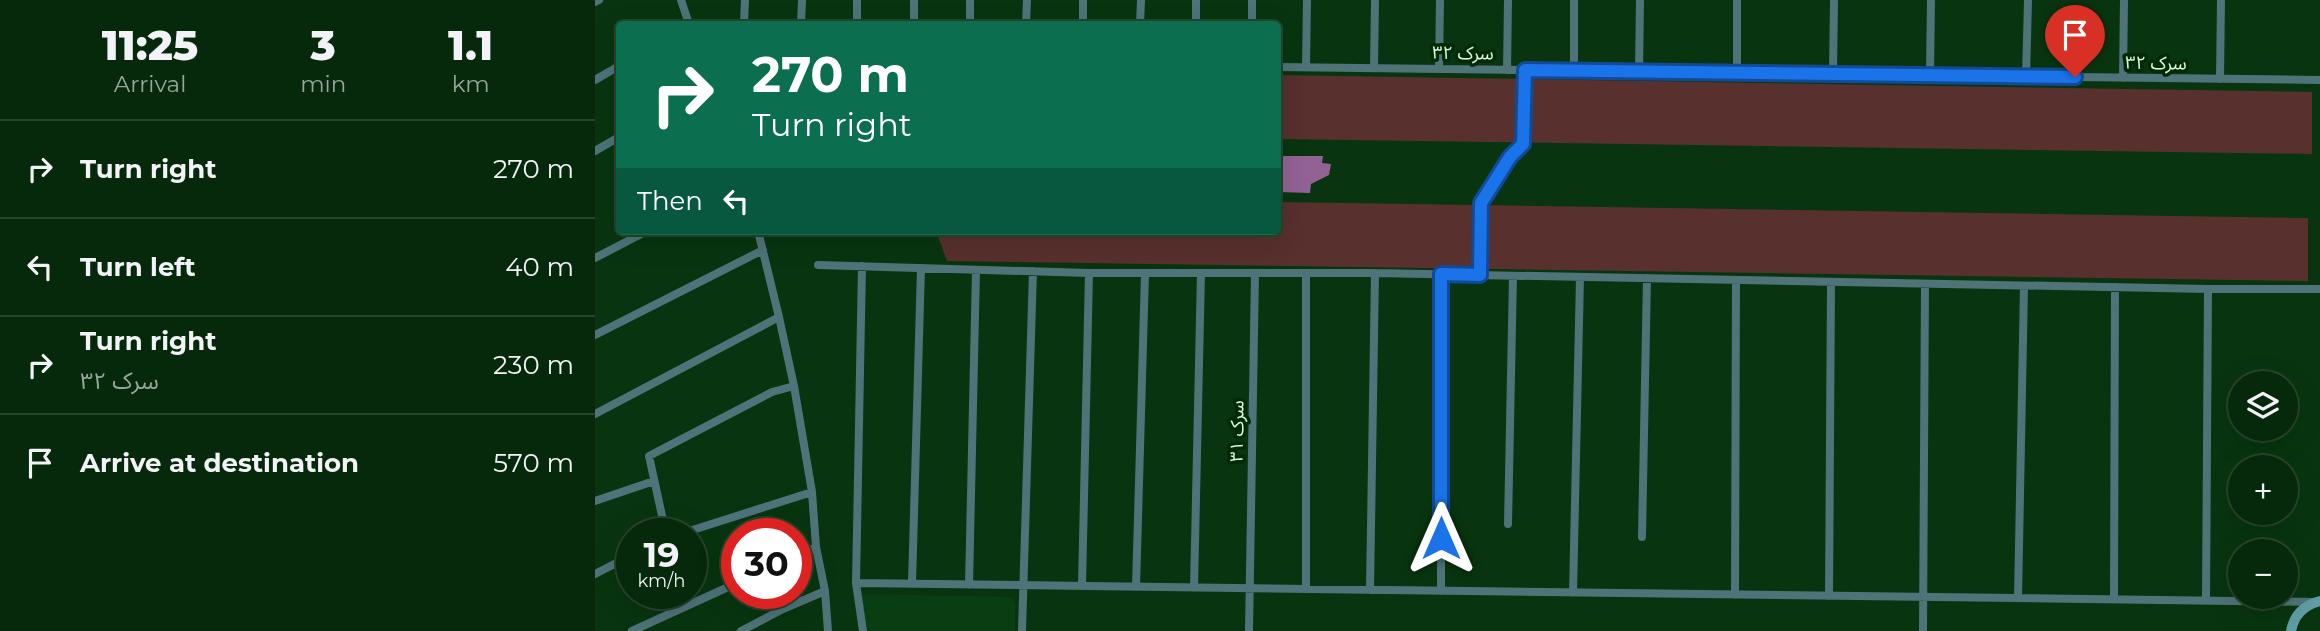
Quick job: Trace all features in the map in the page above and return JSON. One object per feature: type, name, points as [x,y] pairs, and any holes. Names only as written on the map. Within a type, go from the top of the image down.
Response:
[{"type":"street","points":[[681,0],[688,21]]},
{"type":"street","points":[[744,21],[745,0]]},
{"type":"street","points":[[801,21],[802,0]]},
{"type":"street","points":[[857,0],[857,21]]},
{"type":"street","points":[[914,0],[914,21]]},
{"type":"street","points":[[970,0],[970,21]]},
{"type":"street","points":[[1026,21],[1027,0]]},
{"type":"street","points":[[1083,0],[1083,21]]},
{"type":"street","points":[[1140,21],[1141,0]]},
{"type":"street","points":[[1196,0],[1196,21]]},
{"type":"street","points":[[1252,0],[1252,21]]},
{"type":"street","points":[[1306,67],[1307,0]]},
{"type":"street","points":[[1374,68],[1375,0]]},
{"type":"street","points":[[1439,69],[1440,0]]},
{"type":"street","points":[[1507,70],[1508,0]]},
{"type":"street","points":[[1574,0],[1574,71]]},
{"type":"street","points":[[1639,72],[1640,0]]},
{"type":"street","points":[[1737,0],[1737,73]]},
{"type":"street","points":[[1833,74],[1834,0]]},
{"type":"street","points":[[1930,75],[1931,0]]},
{"type":"street","points":[[2026,77],[2028,0]]},
{"type":"street","points":[[2123,78],[2124,0]]},
{"type":"street","points":[[2220,79],[2221,0]]},
{"type":"street","name":"سرک ۳۲","points":[[1281,66],[2320,80]]},
{"type":"street","points":[[595,80],[616,68]]},
{"type":"street","points":[[1480,275],[1481,203],[1510,157],[1523,144],[1525,70]]},
{"type":"street","points":[[595,150],[616,139]]},
{"type":"street","points":[[595,258],[638,235]]},
{"type":"street","points":[[759,235],[794,386],[812,492],[816,547],[825,591],[828,631]]},
{"type":"street","points":[[595,335],[763,250]]},
{"type":"street","points":[[818,265],[1145,274],[1375,273],[2320,289]]},
{"type":"street","points":[[862,266],[856,583],[863,631]]},
{"type":"street","points":[[912,584],[921,268]]},
{"type":"street","points":[[969,585],[976,270]]},
{"type":"street","points":[[1022,631],[1034,271]]},
{"type":"street","points":[[1082,586],[1089,273]]},
{"type":"street","points":[[1194,588],[1201,273]]},
{"type":"street","points":[[1306,273],[1306,589]]},
{"type":"street","points":[[1370,590],[1375,273]]},
{"type":"street","points":[[1136,587],[1145,274]]},
{"type":"street","name":"سرک ۳۱","points":[[1249,631],[1255,274]]},
{"type":"street","points":[[1441,274],[1441,591]]},
{"type":"street","points":[[1508,524],[1513,276]]},
{"type":"street","points":[[1573,593],[1580,277]]},
{"type":"street","points":[[1642,537],[1647,278]]},
{"type":"street","points":[[1735,594],[1737,280]]},
{"type":"street","points":[[1829,596],[1831,282]]},
{"type":"street","points":[[1923,631],[1925,284]]},
{"type":"street","points":[[2018,598],[2024,286]]},
{"type":"street","points":[[2114,599],[2115,287]]},
{"type":"street","points":[[2206,600],[2208,289]]},
{"type":"street","points":[[595,414],[779,317]]},
{"type":"street","points":[[662,518],[649,456],[772,392],[794,386]]},
{"type":"street","points":[[595,500],[654,481]]},
{"type":"street","points":[[707,525],[812,492]]},
{"type":"street","points":[[812,549],[816,547]]},
{"type":"street","points":[[595,573],[616,563]]},
{"type":"street","points":[[856,583],[2318,601]]},
{"type":"street","points":[[632,631],[721,590]]},
{"type":"street","points":[[741,631],[825,591]]},
{"type":"street","points":[[2291,631],[2298,614],[2318,601]]},
{"type":"shaded area","points":[[1281,75],[2312,92],[2312,154],[1281,139]]},
{"type":"shaded area","points":[[1281,156],[1323,156],[1322,163],[1331,164],[1329,175],[1311,184],[1310,193],[1281,192]]},
{"type":"shaded area","points":[[1281,202],[2308,218],[2308,281],[947,261],[937,235],[1281,235]]},
{"type":"shaded area","points":[[859,594],[1011,597],[1015,604],[1015,631],[866,631]]},
{"type":"route","points":[[1441,538],[1441,274],[1480,275],[1481,203],[1510,157],[1523,144],[1525,70],[2075,77]]}]
